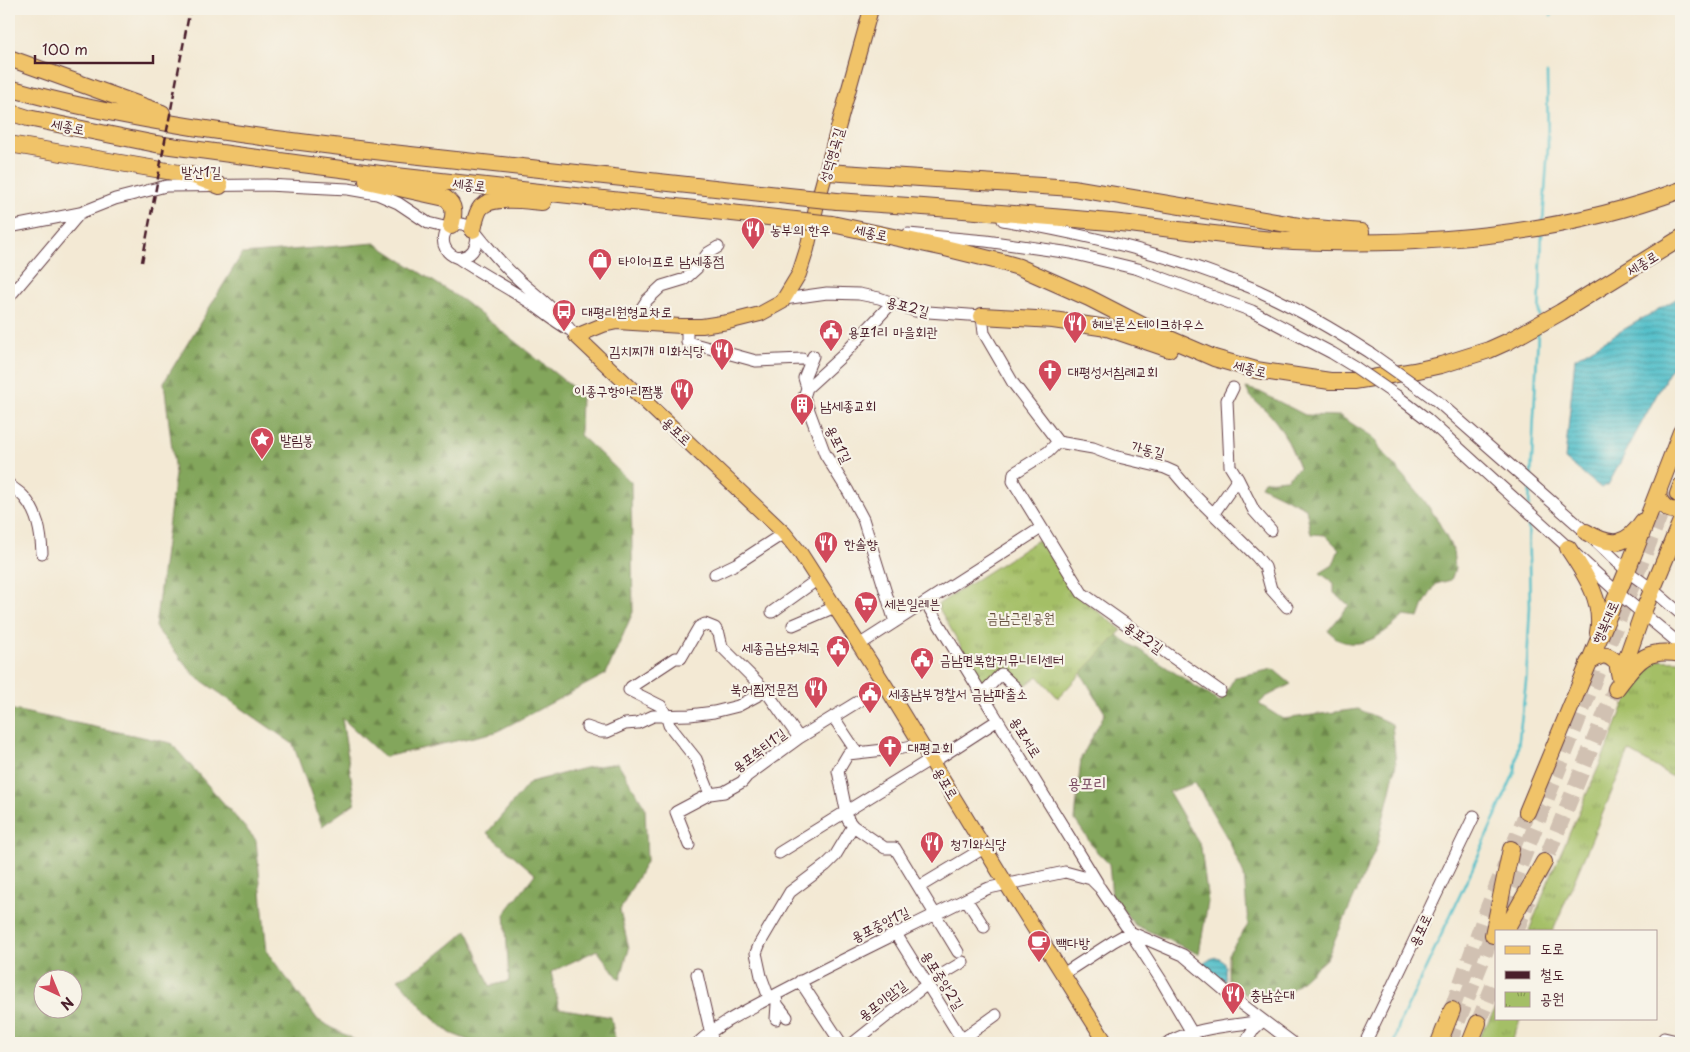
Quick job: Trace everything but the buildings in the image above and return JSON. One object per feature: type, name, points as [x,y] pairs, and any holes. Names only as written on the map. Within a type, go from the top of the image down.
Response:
[{"type":"highway","points":[[9,58],[202,128]]},
{"type":"highway","name":"세종로","points":[[9,88],[39,97],[159,121],[328,145],[836,201],[1111,222],[1291,241],[1411,242],[1484,236],[1606,214],[1681,190]]},
{"type":"highway","name":"세종로","points":[[9,112],[28,118],[156,144],[302,164],[854,228],[1019,267],[1089,298],[1190,349],[1256,370],[1330,381],[1354,381],[1441,365],[1509,342],[1681,238]]},
{"type":"highway","points":[[9,144],[191,175],[220,186]]},
{"type":"highway","points":[[302,164],[391,187],[445,198],[450,202],[454,214],[449,227]]},
{"type":"highway","points":[[827,172],[1073,188],[1305,227],[1350,232],[1484,236]]},
{"type":"highway","points":[[475,233],[478,212],[482,206],[499,200],[661,205]]},
{"type":"highway","points":[[982,316],[1053,320],[1107,328],[1210,363],[1256,370]]},
{"type":"highway","name":"행복대로","points":[[1527,812],[1618,593],[1671,495],[1681,432]]},
{"type":"highway","points":[[1586,532],[1599,540],[1618,543],[1628,538],[1671,495],[1681,462]]},
{"type":"highway","points":[[1618,683],[1643,612],[1681,522]]},
{"type":"highway","points":[[1568,548],[1595,594],[1598,628],[1595,646]]},
{"type":"highway","points":[[1618,683],[1645,656],[1658,652],[1681,654]]},
{"type":"highway","points":[[1588,664],[1598,656],[1608,656],[1618,663],[1618,683]]},
{"type":"highway","points":[[1499,930],[1512,849]]},
{"type":"highway","points":[[1501,930],[1544,862]]},
{"type":"highway","points":[[1439,1043],[1452,1010]]},
{"type":"highway","points":[[1470,1043],[1478,1023]]},
{"type":"main road","name":"성덕영곡길","points":[[784,299],[798,274],[871,9]]},
{"type":"main road","name":"용포2길","points":[[573,333],[617,322],[702,326],[760,314],[773,308],[784,299]]},
{"type":"main road","name":"용포로","points":[[573,333],[784,534],[801,554],[922,744],[984,848],[1106,1043]]},
{"type":"street","name":"발산1길","points":[[9,227],[80,213],[115,199],[166,186],[266,185],[348,189],[378,194],[398,203]]},
{"type":"street","points":[[398,203],[428,223],[449,227],[459,223],[468,225],[507,269],[557,313],[573,333]]},
{"type":"street","points":[[398,203],[443,241]]},
{"type":"street","points":[[893,205],[1000,219],[1075,233],[1146,250],[1263,292],[1343,336],[1437,401],[1586,532],[1628,572],[1681,614]]},
{"type":"street","points":[[9,296],[80,213]]},
{"type":"street","points":[[449,227],[444,234],[443,241],[446,250],[452,256],[533,304],[554,322],[573,333]]},
{"type":"street","points":[[854,228],[986,241],[1071,253],[1138,270],[1252,311],[1332,353],[1397,396],[1427,420],[1618,593],[1681,645]]},
{"type":"street","points":[[458,258],[468,256],[474,251],[476,246],[475,233]]},
{"type":"street","points":[[632,323],[647,300],[662,286],[684,279],[697,268],[708,253],[718,247]]},
{"type":"street","name":"용포2길","points":[[784,299],[826,293],[851,293],[868,295],[915,311],[982,316]]},
{"type":"street","points":[[807,388],[842,356],[892,304]]},
{"type":"street","points":[[982,316],[984,333],[1013,383],[1058,442]]},
{"type":"street","name":"용포1길","points":[[687,326],[687,342],[756,361],[808,358],[804,378],[807,388],[804,397],[825,454],[863,518],[895,622]]},
{"type":"street","points":[[1233,388],[1227,400],[1230,466],[1254,511],[1270,530]]},
{"type":"street","name":"용포2길","points":[[1058,442],[1048,452],[1014,473],[1013,481],[1082,593],[1220,691]]},
{"type":"street","name":"가동길","points":[[1058,442],[1093,448],[1114,456],[1165,468],[1174,472],[1192,493],[1256,556],[1265,567],[1271,589],[1286,607]]},
{"type":"street","points":[[1214,513],[1238,479]]},
{"type":"street","points":[[9,484],[24,496],[36,516],[42,554]]},
{"type":"street","points":[[860,645],[1041,528]]},
{"type":"street","points":[[714,574],[738,563],[784,534]]},
{"type":"street","points":[[772,612],[818,579]]},
{"type":"street","name":"용포서로","points":[[926,602],[1100,888]]},
{"type":"street","points":[[793,625],[835,607]]},
{"type":"street","points":[[710,794],[696,759],[669,725],[661,706],[629,690],[675,658],[682,658],[699,628],[705,624],[715,628],[719,634],[722,646],[766,691],[799,738]]},
{"type":"street","points":[[982,694],[1002,674],[1016,688]]},
{"type":"street","name":"용포쑥티1길","points":[[689,845],[676,812],[710,794],[724,792],[742,782],[747,776],[799,738],[885,685]]},
{"type":"street","points":[[588,727],[601,732],[607,732],[625,724],[638,723],[653,716],[714,712],[738,706],[766,691]]},
{"type":"street","points":[[834,718],[856,753]]},
{"type":"street","points":[[779,854],[998,720]]},
{"type":"street","points":[[922,744],[848,754],[838,771],[848,820],[853,826],[885,848],[895,848],[935,914]]},
{"type":"street","name":"용포로","points":[[1365,1043],[1474,816]]},
{"type":"street","points":[[781,1018],[774,999],[761,976],[756,953],[790,892],[835,856],[853,826]]},
{"type":"street","points":[[919,887],[984,848]]},
{"type":"street","points":[[1007,885],[1066,872],[1091,879],[1100,888],[1130,932],[1198,1043]]},
{"type":"street","name":"용포중앙1길","points":[[698,1043],[711,1038],[800,982],[989,888],[1007,885]]},
{"type":"street","points":[[966,899],[984,927]]},
{"type":"street","name":"용포이암길","points":[[853,1043],[960,957],[935,914]]},
{"type":"street","points":[[1063,974],[1130,932]]},
{"type":"street","points":[[1130,932],[1183,954],[1230,995],[1292,1043]]},
{"type":"street","name":"용포중앙2길","points":[[896,934],[929,983],[961,1042]]},
{"type":"street","points":[[697,974],[711,1038]]},
{"type":"street","points":[[800,982],[841,1043]]},
{"type":"street","points":[[961,1042],[996,1015]]},
{"type":"street","points":[[1167,1043],[1179,1036],[1192,1033],[1264,1022]]},
{"type":"street","points":[[1245,1043],[1254,1029],[1264,1022]]},
{"type":"street","points":[[1662,1043],[1664,1038],[1681,1042]]},
{"type":"green space","points":[[375,243],[465,302],[581,394],[580,435],[631,482],[633,612],[606,674],[496,732],[384,757],[342,718],[355,803],[322,826],[293,744],[195,676],[155,627],[175,474],[164,382],[242,254]]},
{"type":"green space","points":[[1246,388],[1260,392],[1305,415],[1340,416],[1373,437],[1381,450],[1424,500],[1437,519],[1453,550],[1455,569],[1451,580],[1436,584],[1424,604],[1419,618],[1404,616],[1375,638],[1359,643],[1341,641],[1328,631],[1349,605],[1334,593],[1334,583],[1320,573],[1333,565],[1339,549],[1325,535],[1311,534],[1306,508],[1261,486],[1264,481],[1286,479],[1299,468],[1281,429],[1269,413],[1248,393]]},
{"type":"green space","name":"금남근린공원","points":[[1038,540],[1044,541],[1070,590],[1122,630],[1058,698],[1038,676],[1022,688],[1001,669],[984,686],[937,605]]},
{"type":"green space","points":[[1098,623],[1220,702],[1235,677],[1273,669],[1291,684],[1266,697],[1259,704],[1283,719],[1358,709],[1392,724],[1396,765],[1377,846],[1327,958],[1290,991],[1252,999],[1228,982],[1228,954],[1248,925],[1244,875],[1229,841],[1195,783],[1169,792],[1201,847],[1208,902],[1199,954],[1135,925],[1112,897],[1109,864],[1096,851],[1075,820],[1081,758],[1105,713],[1075,663]]},
{"type":"green space","points":[[1648,660],[1681,661],[1681,782],[1629,751],[1553,930],[1529,930],[1548,882],[1610,741],[1634,679]]},
{"type":"green space","points":[[9,709],[171,743],[256,840],[267,952],[318,1020],[360,1043],[9,1043]]},
{"type":"green space","points":[[618,763],[645,807],[647,860],[620,910],[629,949],[620,980],[597,950],[551,972],[559,1008],[611,1017],[616,1043],[475,1043],[450,1033],[430,1016],[398,979],[434,957],[467,930],[490,986],[509,981],[505,913],[535,874],[487,833],[530,782],[585,768]]},
{"type":"green space","points":[[1495,1010],[1495,1020],[1520,1020],[1511,1043],[1476,1043]]},
{"type":"water","points":[[1681,296],[1681,350],[1608,485],[1601,488],[1565,459],[1575,358]]},
{"type":"water","points":[[1217,957],[1224,964],[1225,981],[1203,964]]},
{"type":"waterway","points":[[1551,16],[1552,9]]},
{"type":"waterway","points":[[1543,221],[1548,147],[1547,73]]},
{"type":"waterway","points":[[1539,316],[1542,234]]},
{"type":"waterway","points":[[1531,479],[1538,332]]},
{"type":"waterway","points":[[1529,506],[1530,489]]},
{"type":"waterway","points":[[1394,1043],[1399,1025],[1475,863],[1515,771],[1526,682],[1530,607],[1528,517]]},
{"type":"tunnel","points":[[1449,1043],[1670,490]]},
{"type":"tunnel","points":[[1539,876],[1620,677]]},
{"type":"tunnel","points":[[1453,1006],[1487,910],[1527,812]]},
{"type":"tunnel","points":[[1516,930],[1528,900]]},
{"type":"tunnel","points":[[1478,1023],[1495,981]]},
{"type":"railway","points":[[142,262],[190,9]]},
{"type":"place","name":"농부의 한우","points":[[753,250]]},
{"type":"place","name":"타이어프로 남세종점","points":[[600,281]]},
{"type":"place","name":"대평리원형교차로","points":[[564,332]]},
{"type":"place","name":"헤브론스테이크하우스","points":[[1075,344]]},
{"type":"place","name":"용포1리 마을회관","points":[[831,352]]},
{"type":"place","name":"김치찌개 미화식당","points":[[722,371]]},
{"type":"place","name":"대평성서침례교회","points":[[1050,392]]},
{"type":"place","name":"이종구항아리짬뽕","points":[[682,411]]},
{"type":"place","name":"남세종교회","points":[[802,426]]},
{"type":"place","name":"발림봉","points":[[262,460]]},
{"type":"place","name":"한솔향","points":[[826,564]]},
{"type":"place","name":"세븐일레븐","points":[[866,624]]},
{"type":"place","name":"세종금남우체국","points":[[838,668]]},
{"type":"place","name":"금남면복합커뮤니티센터","points":[[922,680]]},
{"type":"place","name":"북어찜전문점","points":[[816,709]]},
{"type":"place","name":"세종남부경찰서 금남파출소","points":[[870,714]]},
{"type":"place","name":"대평교회","points":[[890,768]]},
{"type":"place","name":"청기와식당","points":[[932,864]]},
{"type":"place","name":"빽다방","points":[[1039,963]]},
{"type":"place","name":"충남순대","points":[[1233,1015]]},
{"type":"district","name":"용포리","points":[[1087,782]]}]
